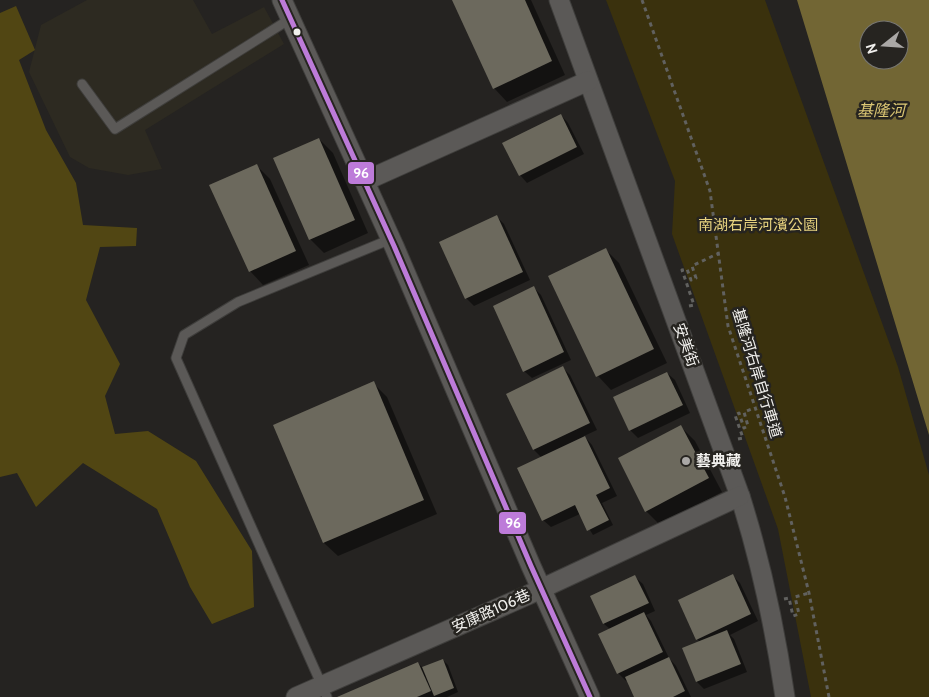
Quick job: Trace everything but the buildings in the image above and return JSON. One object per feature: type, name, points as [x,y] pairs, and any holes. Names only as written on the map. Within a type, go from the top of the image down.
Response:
[{"type":"street","points":[[282,0],[391,239],[590,697]]},
{"type":"street","name":"安美街","points":[[559,0],[623,171],[740,496],[756,547],[771,612],[785,697]]},
{"type":"street","points":[[365,181],[588,81]]},
{"type":"street","name":"安康路106巷","points":[[296,697],[324,692],[740,496]]},
{"type":"lane","points":[[82,84],[116,129],[290,19]]},
{"type":"lane","points":[[324,692],[176,358],[184,335],[238,302],[391,239]]},
{"type":"path","name":"基隆河右岸自行車道","points":[[642,0],[710,191],[728,326],[785,497],[809,593],[829,697]]},
{"type":"path","points":[[694,305],[682,270],[687,269],[691,280],[696,278],[692,266],[717,254]]},
{"type":"path","points":[[742,438],[735,415],[740,413],[744,428],[748,426],[744,412],[754,408]]},
{"type":"path","points":[[789,598],[794,616],[799,614],[795,597],[809,593]]},
{"type":"shaded area","points":[[87,0],[193,0],[212,34],[264,7],[284,44],[145,130],[162,169],[128,175],[89,168],[70,157],[29,72],[41,25]]},
{"type":"shaded area","points":[[16,6],[35,50],[19,60],[46,130],[76,183],[83,225],[137,228],[136,246],[100,247],[86,300],[120,364],[105,396],[115,434],[148,431],[196,461],[252,551],[254,607],[212,624],[190,587],[157,509],[83,463],[36,507],[17,473],[0,477],[0,13]]},
{"type":"green space","name":"南湖右岸河濱公園","points":[[606,0],[765,0],[898,367],[929,475],[929,697],[811,697],[778,529],[672,234],[675,181]]},
{"type":"water","name":"基隆河","points":[[797,0],[929,0],[929,435]]},
{"type":"transit line","name":"96","points":[[282,0],[394,246],[531,566],[590,697]]},
{"type":"place","name":"藝典藏","points":[[686,461]]}]
